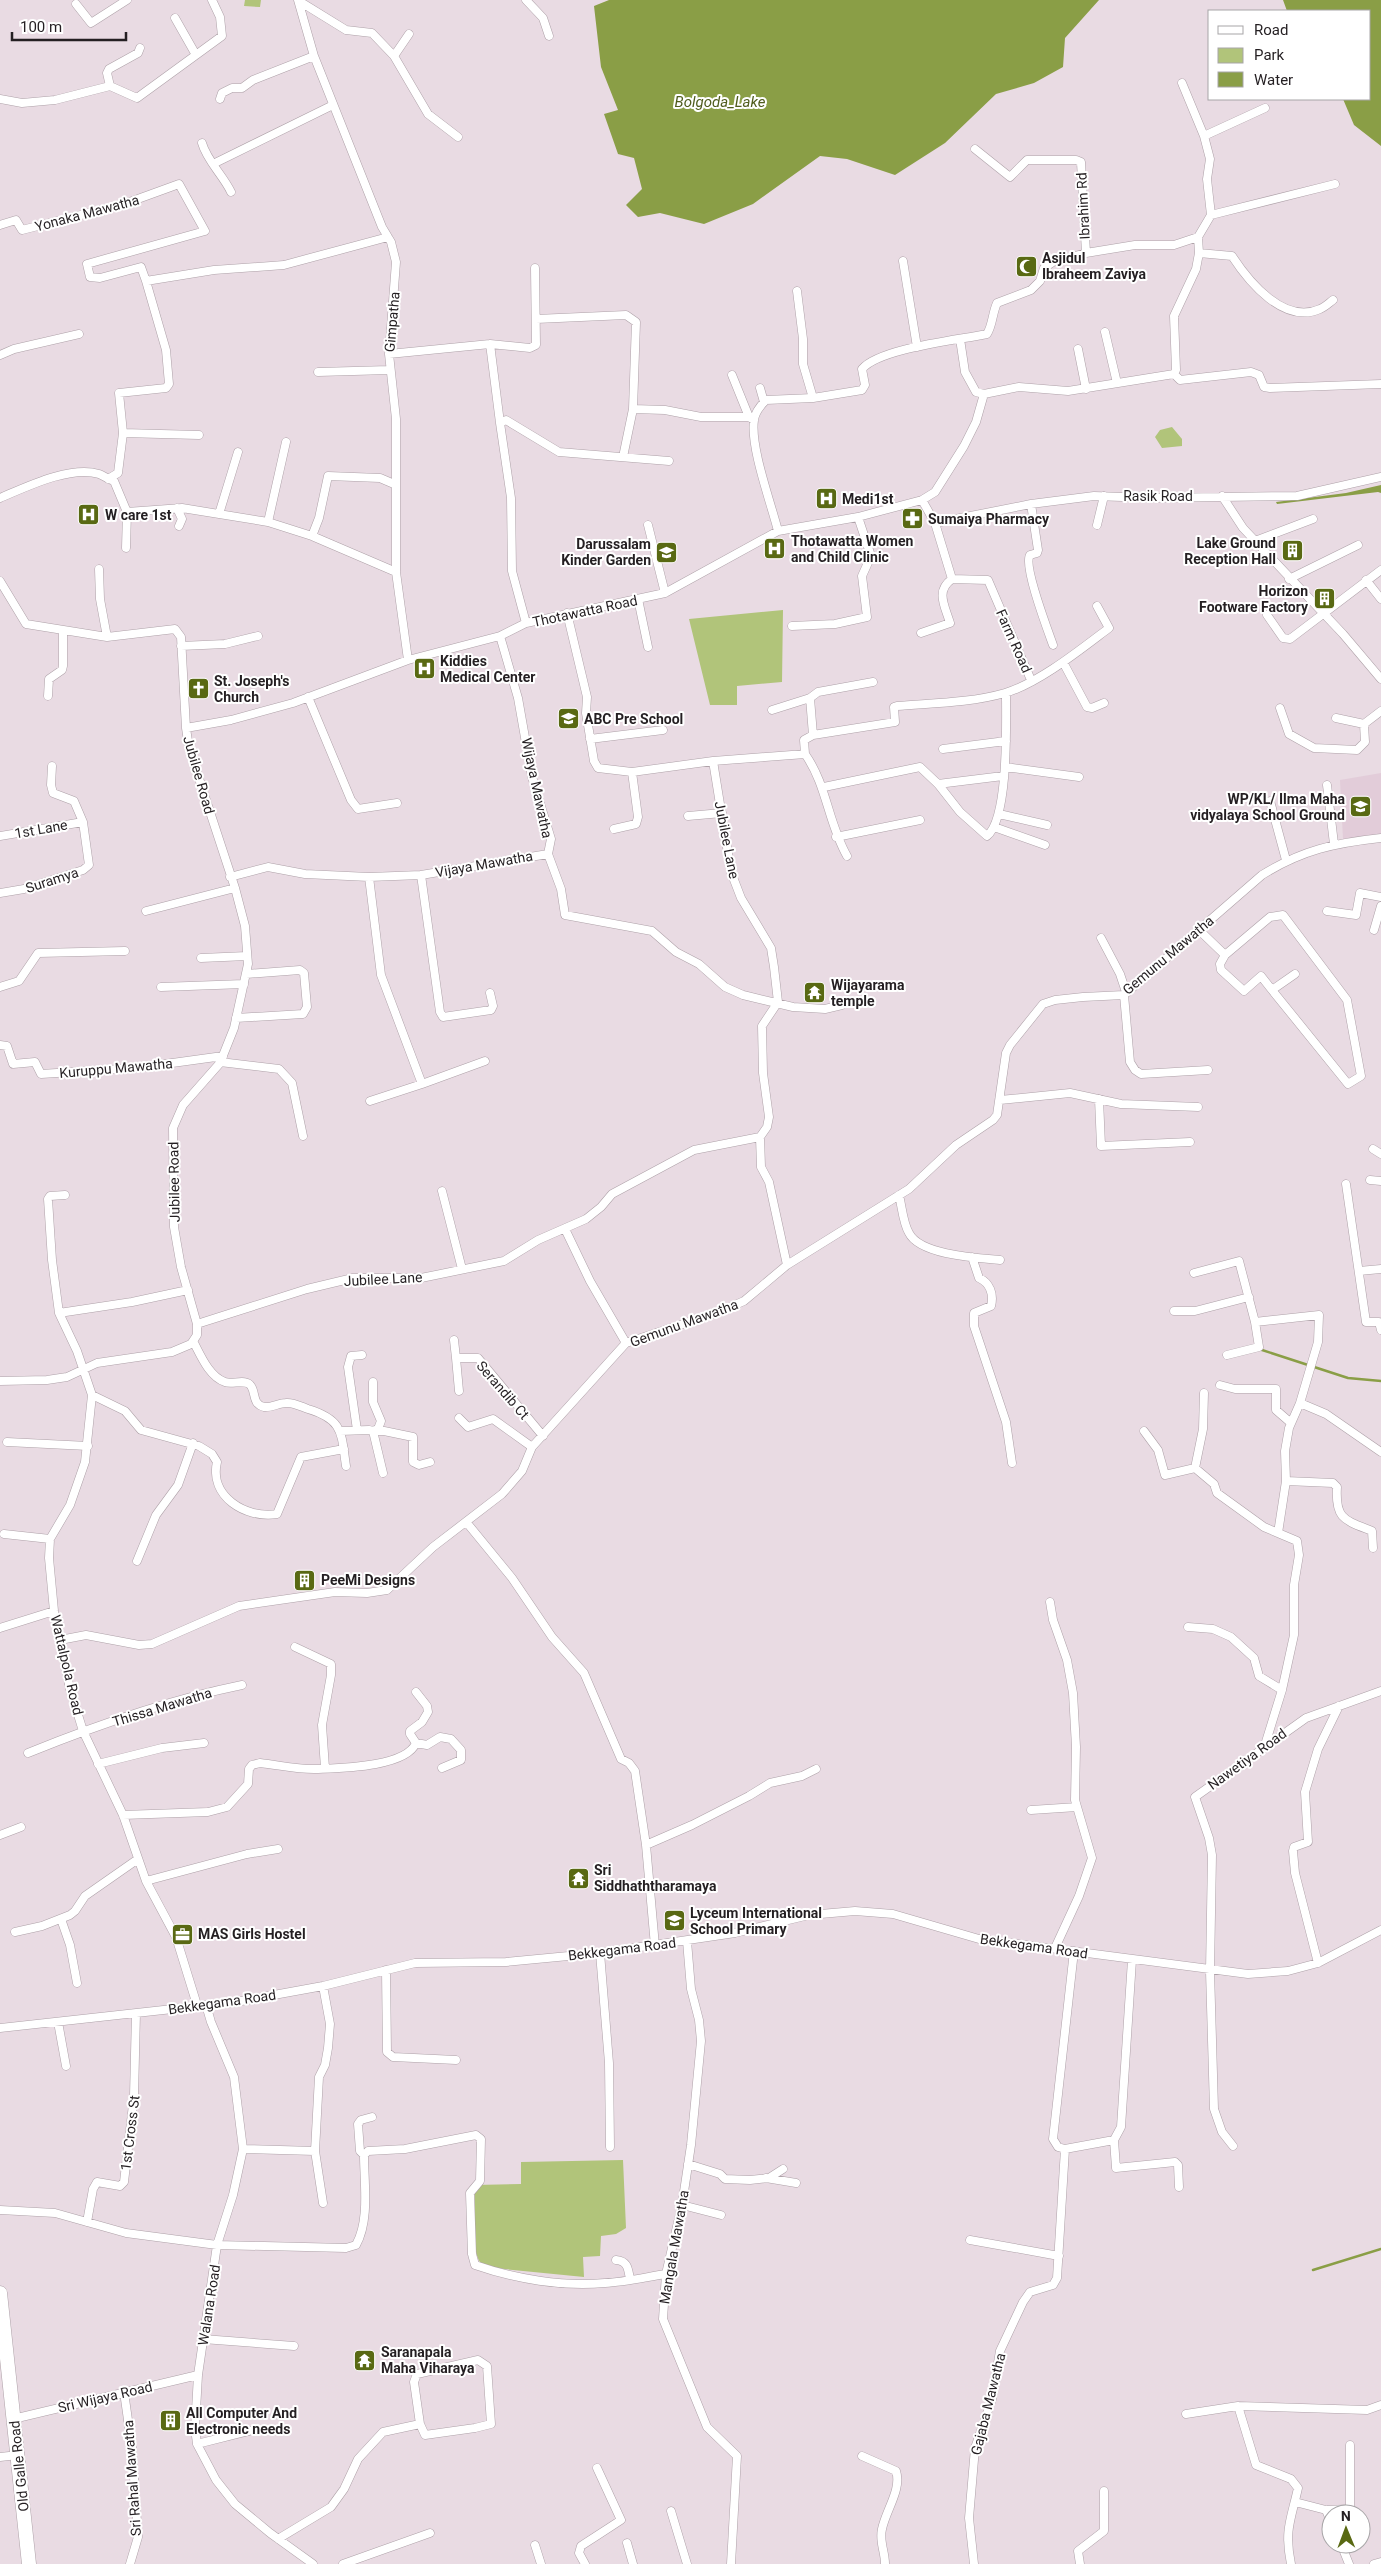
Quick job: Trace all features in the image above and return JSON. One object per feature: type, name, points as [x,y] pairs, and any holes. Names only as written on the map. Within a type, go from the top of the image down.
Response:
[{"type":"highway","name":"Old Galle Road","points":[[0,2294],[3,2347],[18,2455],[28,2557],[22,2564]]},
{"type":"street","points":[[76,4],[91,23],[127,0]]},
{"type":"street","points":[[0,97],[22,103],[55,100],[110,86],[137,98],[222,36],[220,17],[212,0]]},
{"type":"street","points":[[526,0],[543,18],[549,36]]},
{"type":"street","points":[[299,1],[346,30],[372,34],[394,56],[428,114],[458,137]]},
{"type":"street","name":"Gimpatha","points":[[299,1],[314,56],[388,237],[396,262],[389,370],[396,419],[394,484],[396,572],[408,660]]},
{"type":"street","points":[[174,18],[196,55]]},
{"type":"street","points":[[394,56],[409,34]]},
{"type":"street","points":[[110,86],[107,73],[109,69],[138,53],[140,48]]},
{"type":"street","points":[[220,99],[222,93],[232,88],[242,88],[253,80],[314,56]]},
{"type":"street","points":[[1182,83],[1204,136],[1210,159],[1207,179],[1211,215],[1198,238],[1199,254],[1196,269],[1174,316],[1174,374],[1180,380],[1251,372],[1259,375],[1264,387],[1270,388],[1381,384]]},
{"type":"street","points":[[213,164],[333,105]]},
{"type":"street","points":[[1204,136],[1265,108]]},
{"type":"street","points":[[202,143],[231,192]]},
{"type":"street","name":"Ibrahim Rd","points":[[975,149],[1010,177],[1027,160],[1057,159],[1080,162],[1086,253]]},
{"type":"street","name":"Yonaka Mawatha","points":[[0,225],[16,220],[22,230],[140,199],[179,184],[205,231],[87,264],[90,277],[100,278],[141,266],[146,281]]},
{"type":"street","points":[[1211,215],[1335,184]]},
{"type":"street","points":[[108,479],[118,473],[120,468],[123,433],[119,393],[166,388],[169,384],[166,350],[146,281],[214,270],[284,265],[388,237]]},
{"type":"street","points":[[752,418],[759,406],[764,402],[813,398],[862,390],[865,385],[862,369],[868,362],[917,347],[987,334],[992,325],[993,312],[997,303],[1031,290],[1040,281],[1044,268],[1053,262],[1086,253],[1135,245],[1147,244],[1154,247],[1174,245],[1198,238]]},
{"type":"street","points":[[1199,254],[1232,256],[1242,272],[1272,301],[1301,313],[1320,309],[1333,300]]},
{"type":"street","points":[[903,261],[917,347]]},
{"type":"street","points":[[389,354],[490,344],[530,348],[536,345],[535,268]]},
{"type":"street","points":[[797,290],[803,339],[803,364],[813,398]]},
{"type":"street","points":[[536,318],[626,315],[632,317],[636,322],[638,329],[633,410],[623,457]]},
{"type":"street","points":[[1105,332],[1117,383]]},
{"type":"street","points":[[0,355],[14,349],[79,334]]},
{"type":"street","points":[[960,339],[965,372],[976,392],[984,394],[1019,387],[1068,391],[1174,374]]},
{"type":"street","points":[[490,344],[511,498],[512,570],[526,623]]},
{"type":"street","points":[[1078,349],[1086,389]]},
{"type":"street","points":[[318,372],[389,370]]},
{"type":"street","points":[[732,375],[752,418],[754,442],[778,532]]},
{"type":"street","points":[[760,388],[764,402]]},
{"type":"street","points":[[921,633],[950,623],[941,596],[944,584],[952,579],[935,523],[922,500],[935,492],[964,446],[976,422],[984,394]]},
{"type":"street","points":[[633,410],[665,410],[701,417],[752,418]]},
{"type":"street","points":[[500,423],[506,420],[559,452],[669,461]]},
{"type":"street","points":[[123,433],[199,435]]},
{"type":"street","points":[[268,522],[286,442]]},
{"type":"street","points":[[219,514],[238,452]]},
{"type":"street","points":[[0,498],[34,483],[67,473],[98,474],[114,481],[119,489],[123,506],[127,512],[126,548]]},
{"type":"street","points":[[312,536],[317,524],[328,476],[380,478],[394,484]]},
{"type":"street","name":"Rasik Road","points":[[935,523],[1030,504],[1104,496],[1151,498],[1310,495],[1381,478]]},
{"type":"street","points":[[1097,525],[1104,496]]},
{"type":"street","points":[[1222,496],[1242,528],[1381,679]]},
{"type":"street","name":"Thotawatta Road","points":[[186,728],[263,712],[408,660],[500,636],[526,623],[567,613],[638,600],[664,592],[778,532],[858,517],[922,500]]},
{"type":"street","points":[[1030,504],[1038,550],[1034,555],[1030,555],[1027,562],[1037,602],[1053,645]]},
{"type":"street","points":[[127,512],[177,508],[268,522],[312,536],[396,572]]},
{"type":"street","points":[[177,508],[182,519],[179,526]]},
{"type":"street","points":[[792,626],[835,624],[867,617],[862,576],[870,556],[858,517]]},
{"type":"street","points":[[1255,541],[1313,519]]},
{"type":"street","points":[[648,525],[664,592]]},
{"type":"street","points":[[1289,579],[1358,545]]},
{"type":"street","points":[[99,569],[100,598],[107,637]]},
{"type":"street","points":[[1267,615],[1287,640],[1381,570]]},
{"type":"street","name":"Farm Road","points":[[814,735],[895,722],[894,707],[897,706],[955,702],[1006,693],[1032,680],[988,580],[952,579]]},
{"type":"street","points":[[1366,580],[1381,599]]},
{"type":"street","points":[[0,581],[26,624],[107,637],[175,629],[181,637],[186,728]]},
{"type":"street","points":[[638,600],[648,647]]},
{"type":"street","points":[[1032,680],[1064,662],[1110,628],[1097,606]]},
{"type":"street","points":[[567,613],[587,697],[586,713],[590,739],[594,761],[598,768],[632,772],[805,754]]},
{"type":"street","points":[[48,696],[49,679],[62,670],[63,666],[63,630]]},
{"type":"street","points":[[182,646],[225,644],[258,636]]},
{"type":"street","name":"Wijaya Mawatha","points":[[500,636],[518,698],[532,777],[551,839],[548,854],[562,890],[565,915],[652,931],[676,952],[699,964],[725,986],[743,995],[778,1002]]},
{"type":"street","points":[[1064,662],[1087,707],[1092,708],[1104,703]]},
{"type":"street","points":[[772,710],[810,698],[818,692],[873,682]]},
{"type":"street","points":[[824,787],[916,767],[924,769],[960,812],[987,836],[994,827],[999,814],[1005,767],[1006,693]]},
{"type":"street","points":[[308,697],[351,800],[358,809],[397,803]]},
{"type":"street","points":[[810,698],[814,735],[804,740],[805,754],[824,787],[836,837],[847,856]]},
{"type":"street","points":[[1280,708],[1289,734],[1314,748],[1357,750],[1365,742],[1364,724]]},
{"type":"street","points":[[1336,718],[1364,724],[1381,711]]},
{"type":"street","name":"Jubilee Road","points":[[186,728],[189,748],[235,888],[245,926],[247,956],[246,974],[236,1018],[222,1059],[183,1105],[173,1128],[174,1227],[197,1324],[197,1335],[193,1341]]},
{"type":"street","points":[[590,739],[663,730]]},
{"type":"street","points":[[943,749],[1006,741]]},
{"type":"street","name":"Jubilee Lane","points":[[714,762],[731,872],[742,898],[771,948],[778,1002]]},
{"type":"street","points":[[52,766],[51,790],[53,793],[74,801],[83,822]]},
{"type":"street","points":[[1005,767],[1079,777]]},
{"type":"street","points":[[614,829],[636,824],[638,817],[632,772]]},
{"type":"street","points":[[938,784],[1003,776]]},
{"type":"street","points":[[1327,785],[1334,844]]},
{"type":"street","points":[[1270,801],[1286,860]]},
{"type":"street","points":[[688,816],[722,813]]},
{"type":"street","points":[[999,814],[1047,825]]},
{"type":"street","points":[[836,837],[920,820]]},
{"type":"street","name":"1st Lane","points":[[0,836],[83,822]]},
{"type":"street","name":"Suramya","points":[[0,893],[24,889],[87,868],[89,865],[83,822]]},
{"type":"street","points":[[994,827],[1045,845]]},
{"type":"street","name":"Gemunu Mawatha","points":[[60,1640],[86,1635],[138,1645],[152,1644],[239,1606],[335,1592],[367,1593],[387,1590],[433,1547],[467,1523],[502,1494],[522,1471],[532,1447],[626,1343],[720,1312],[744,1301],[787,1265],[899,1195],[956,1145],[993,1120],[997,1115],[1000,1100],[1006,1054],[1010,1045],[1043,1004],[1055,1000],[1125,993],[1262,874],[1286,860],[1334,844],[1381,838]]},
{"type":"street","name":"Vijaya Mawatha","points":[[230,877],[268,867],[305,874],[369,877],[421,875],[548,854]]},
{"type":"street","points":[[421,875],[440,1012],[443,1017],[491,1010],[493,1006],[490,993]]},
{"type":"street","points":[[369,877],[381,975],[422,1084]]},
{"type":"street","points":[[146,911],[235,888]]},
{"type":"street","points":[[1327,911],[1356,915],[1360,893],[1381,897]]},
{"type":"street","points":[[1374,930],[1381,906]]},
{"type":"street","points":[[1283,915],[1348,1000],[1361,1076],[1348,1084],[1261,976],[1244,991],[1221,970],[1220,964],[1225,955],[1270,917],[1283,915]]},
{"type":"street","points":[[1199,930],[1225,955]]},
{"type":"street","points":[[1101,938],[1120,974],[1125,993],[1130,1062],[1135,1070],[1140,1074],[1208,1070]]},
{"type":"street","points":[[0,987],[19,981],[38,952],[125,950]]},
{"type":"street","points":[[200,958],[247,956]]},
{"type":"street","points":[[236,1018],[303,1014],[307,1007],[304,973],[300,970],[246,974]]},
{"type":"street","points":[[1272,990],[1294,974]]},
{"type":"street","points":[[161,987],[244,984]]},
{"type":"street","points":[[787,1265],[770,1182],[761,1167],[760,1137],[768,1127],[769,1117],[763,1073],[762,1026],[778,1002],[793,1007],[825,1009],[842,1005]]},
{"type":"street","name":"Kuruppu Mawatha","points":[[0,1045],[7,1046],[13,1064],[35,1062],[38,1064],[41,1074],[136,1068],[222,1059]]},
{"type":"street","points":[[222,1059],[279,1070],[287,1076],[292,1083],[303,1136]]},
{"type":"street","points":[[370,1101],[485,1061]]},
{"type":"street","points":[[1000,1100],[1070,1093],[1121,1104],[1198,1107]]},
{"type":"street","points":[[1098,1099],[1102,1146],[1190,1142]]},
{"type":"street","name":"Jubilee Lane","points":[[197,1324],[307,1289],[353,1278],[421,1278],[504,1261],[538,1240],[565,1229],[594,1213],[612,1194],[694,1150],[760,1137]]},
{"type":"street","points":[[1373,1149],[1381,1154]]},
{"type":"street","points":[[1370,1180],[1381,1181]]},
{"type":"street","points":[[1346,1184],[1366,1322],[1380,1324]]},
{"type":"street","points":[[442,1191],[462,1269]]},
{"type":"street","name":"Wattalpola Road","points":[[65,1195],[50,1196],[48,1199],[52,1260],[59,1313],[77,1351],[92,1395],[88,1446],[70,1505],[50,1539],[49,1558],[54,1612],[70,1689],[83,1731],[123,1815],[146,1881],[176,1937],[197,2005]]},
{"type":"street","points":[[899,1195],[908,1232],[918,1244],[972,1257],[1000,1260]]},
{"type":"street","points":[[565,1229],[590,1281],[626,1343]]},
{"type":"street","points":[[972,1257],[978,1278],[986,1281],[989,1285],[992,1300],[991,1306],[974,1313],[974,1326],[1006,1422],[1012,1463]]},
{"type":"street","points":[[1194,1273],[1239,1261],[1255,1322],[1259,1347],[1227,1355]]},
{"type":"street","points":[[1359,1270],[1381,1269]]},
{"type":"street","points":[[59,1313],[188,1290]]},
{"type":"street","points":[[1174,1311],[1195,1311],[1248,1297]]},
{"type":"street","points":[[1255,1322],[1319,1315],[1318,1342],[1300,1403],[1291,1423],[1285,1451],[1286,1481],[1278,1533]]},
{"type":"street","name":"Serandib Ct","points":[[454,1340],[459,1391]]},
{"type":"street","points":[[0,1381],[48,1380],[84,1371],[97,1363],[172,1352],[191,1344],[193,1341],[214,1374],[225,1382],[247,1383],[251,1386],[254,1400],[260,1405],[266,1407],[287,1402],[329,1417],[336,1423],[340,1431],[346,1466]]},
{"type":"street","points":[[357,1430],[348,1367],[351,1356],[362,1355]]},
{"type":"street","name":"Serandib Ct","points":[[456,1358],[478,1358],[543,1436]]},
{"type":"street","points":[[373,1382],[374,1402],[381,1422],[378,1429],[373,1431]]},
{"type":"street","points":[[1220,1385],[1234,1389],[1276,1389],[1276,1410],[1291,1423]]},
{"type":"street","points":[[1195,1468],[1203,1429],[1204,1393]]},
{"type":"street","points":[[92,1395],[125,1412],[141,1430],[193,1443],[212,1454],[217,1462],[214,1473],[221,1494],[230,1502],[248,1510],[271,1515],[277,1514],[302,1457],[344,1449]]},
{"type":"street","points":[[1300,1403],[1326,1414],[1381,1452]]},
{"type":"street","points":[[459,1418],[468,1427],[493,1419],[532,1447]]},
{"type":"street","points":[[340,1431],[384,1431],[412,1437],[413,1462],[419,1465],[430,1462]]},
{"type":"street","points":[[373,1431],[383,1473]]},
{"type":"street","points":[[1144,1431],[1158,1450],[1165,1475],[1174,1475],[1195,1468]]},
{"type":"street","points":[[7,1442],[88,1446]]},
{"type":"street","points":[[137,1561],[156,1515],[178,1485],[193,1443]]},
{"type":"street","points":[[1195,1468],[1214,1484],[1217,1493],[1264,1528],[1296,1541],[1299,1556],[1294,1585],[1294,1635],[1282,1690],[1265,1745]]},
{"type":"street","points":[[1286,1481],[1333,1483],[1337,1487],[1336,1506],[1339,1514],[1348,1521],[1372,1531],[1373,1548]]},
{"type":"street","points":[[467,1523],[512,1578],[552,1637],[584,1673],[621,1759],[629,1763],[635,1771],[646,1844],[655,1946]]},
{"type":"street","points":[[4,1534],[50,1539]]},
{"type":"street","points":[[1050,1602],[1053,1620],[1067,1660],[1073,1693],[1077,1807],[1092,1858],[1085,1882],[1055,1948]]},
{"type":"street","points":[[0,1628],[54,1612]]},
{"type":"street","points":[[1188,1627],[1213,1630],[1230,1637],[1254,1658],[1259,1676],[1282,1690]]},
{"type":"street","points":[[296,1647],[331,1664],[332,1675],[322,1725],[325,1768]]},
{"type":"street","name":"Thissa Mawatha","points":[[28,1753],[83,1731],[192,1695],[242,1685]]},
{"type":"street","name":"Nawetiya Road","points":[[1210,1971],[1212,1856],[1210,1838],[1195,1797],[1265,1745],[1306,1718],[1381,1691]]},
{"type":"street","points":[[416,1692],[428,1712],[422,1722],[410,1731],[416,1744]]},
{"type":"street","points":[[1318,1963],[1295,1873],[1293,1851],[1294,1848],[1308,1842],[1304,1792],[1318,1749],[1339,1706]]},
{"type":"street","points":[[416,1744],[428,1745],[440,1737],[451,1739],[461,1750],[461,1760],[442,1768]]},
{"type":"street","points":[[98,1764],[162,1748],[204,1743]]},
{"type":"street","points":[[123,1815],[208,1812],[227,1807],[248,1784],[249,1769],[252,1765],[260,1763],[325,1768],[389,1762],[414,1748],[416,1744]]},
{"type":"street","points":[[646,1844],[692,1825],[770,1783],[805,1775],[816,1769]]},
{"type":"street","points":[[1031,1810],[1077,1807]]},
{"type":"street","points":[[0,1835],[21,1827]]},
{"type":"street","points":[[146,1881],[247,1854],[278,1849]]},
{"type":"street","points":[[15,1932],[61,1919],[75,1911],[85,1896],[138,1859]]},
{"type":"street","name":"Bekkegama Road","points":[[0,2028],[236,2002],[323,1986],[415,1963],[506,1962],[600,1953],[735,1933],[809,1915],[855,1911],[893,1914],[980,1939],[1210,1971],[1248,1974],[1288,1972],[1318,1963],[1381,1930]]},
{"type":"street","points":[[61,1919],[70,1945],[77,1983]]},
{"type":"street","name":"Mangala Mawatha","points":[[687,1941],[690,1989],[701,2034],[688,2164],[682,2205],[666,2274],[662,2313],[665,2326],[707,2427],[736,2456],[731,2564]]},
{"type":"street","points":[[1074,1951],[1053,2139],[1058,2147],[1065,2150],[1114,2140]]},
{"type":"street","points":[[600,1953],[609,2063],[610,2147]]},
{"type":"street","points":[[1132,1960],[1121,2127],[1114,2140],[1116,2168],[1175,2162],[1178,2165],[1179,2187]]},
{"type":"street","points":[[386,1970],[387,2052],[393,2057],[456,2060]]},
{"type":"street","points":[[1210,1971],[1214,2109],[1222,2132],[1233,2146]]},
{"type":"street","points":[[323,1986],[330,2024],[325,2065],[319,2077],[315,2151],[323,2204]]},
{"type":"street","name":"Walana Road","points":[[206,2005],[210,2022],[234,2077],[243,2149],[233,2195],[218,2245],[198,2375],[195,2428],[197,2444],[216,2480],[235,2504],[278,2539],[313,2564]]},
{"type":"street","name":"1st Cross St","points":[[87,2222],[93,2189],[97,2182],[120,2186],[124,2182],[134,2096],[136,2013]]},
{"type":"street","points":[[58,2022],[66,2066]]},
{"type":"street","points":[[0,2210],[55,2213],[126,2232],[218,2245],[311,2249],[346,2248],[356,2245],[361,2236],[364,2215],[364,2155],[360,2151],[358,2124],[361,2120],[372,2117]]},
{"type":"street","points":[[364,2155],[368,2151],[405,2149],[476,2135],[481,2139],[480,2181],[470,2193],[472,2254],[475,2265],[534,2280],[586,2284],[666,2274]]},
{"type":"street","points":[[243,2149],[315,2151]]},
{"type":"street","name":"Gajaba Mawatha","points":[[974,2564],[969,2518],[975,2448],[992,2398],[1000,2351],[1030,2292],[1053,2285],[1057,2278],[1065,2150]]},
{"type":"street","points":[[688,2164],[720,2174],[726,2179],[750,2180],[766,2178],[796,2183]]},
{"type":"street","points":[[766,2178],[783,2169]]},
{"type":"street","points":[[682,2205],[721,2215]]},
{"type":"street","points":[[970,2240],[1059,2256]]},
{"type":"street","points":[[616,2260],[623,2260],[628,2265],[630,2279]]},
{"type":"street","points":[[204,2339],[294,2346]]},
{"type":"street","points":[[478,2360],[487,2366],[491,2424],[425,2435],[420,2424],[414,2382],[417,2374],[478,2360]]},
{"type":"street","name":"Sri Wijaya Road","points":[[13,2419],[198,2375]]},
{"type":"street","name":"Sri Rahal Mawatha","points":[[124,2392],[132,2448],[138,2537],[130,2564]]},
{"type":"street","points":[[1186,2414],[1238,2406],[1367,2410],[1381,2405]]},
{"type":"street","points":[[1238,2406],[1256,2464],[1291,2478],[1298,2488],[1288,2524],[1287,2542],[1291,2564]]},
{"type":"street","points":[[278,2539],[331,2507],[344,2489],[358,2459],[383,2432],[420,2424]]},
{"type":"street","points":[[197,2444],[257,2429]]},
{"type":"street","points":[[1350,2445],[1350,2504]]},
{"type":"street","points":[[0,2457],[18,2455]]},
{"type":"street","points":[[862,2456],[896,2471],[899,2480],[882,2529],[881,2545],[885,2553],[885,2564]]},
{"type":"street","points":[[585,2564],[579,2553],[581,2546],[622,2520],[597,2468]]},
{"type":"street","points":[[1080,2564],[1078,2551],[1104,2531],[1104,2491]]},
{"type":"street","points":[[1295,2502],[1321,2509]]},
{"type":"street","points":[[670,2511],[687,2564]]},
{"type":"street","points":[[343,2564],[430,2533]]},
{"type":"street","points":[[627,2543],[633,2564]]},
{"type":"street","points":[[534,2545],[541,2564]]},
{"type":"street","points":[[1374,2564],[1381,2562]]},
{"type":"shaded area","name":"WP/KL/ Ilma Maha vidyalaya School Ground","points":[[1381,773],[1381,835],[1343,839],[1340,780]]},
{"type":"green space","points":[[245,0],[261,0],[260,7],[244,6]]},
{"type":"green space","points":[[1172,427],[1182,439],[1182,446],[1162,448],[1155,437],[1160,430]]},
{"type":"green space","points":[[783,610],[782,682],[737,686],[737,705],[710,705],[689,619]]},
{"type":"green space","points":[[623,2160],[626,2228],[616,2234],[601,2236],[600,2256],[583,2257],[584,2277],[484,2267],[479,2260],[474,2240],[475,2185],[521,2184],[521,2162]]},
{"type":"water","name":"Bolgoda_Lake","points":[[609,0],[1099,0],[1065,38],[1063,67],[1034,83],[996,94],[945,143],[895,175],[847,159],[820,156],[753,204],[704,224],[660,213],[638,217],[626,205],[642,189],[634,158],[618,154],[604,114],[618,110],[601,67],[594,6]]},
{"type":"water","points":[[1283,0],[1381,0],[1381,146],[1354,125],[1343,100],[1371,100],[1371,10],[1287,10]]},
{"type":"water","points":[[1381,485],[1381,493],[1277,504],[1276,502],[1346,493]]},
{"type":"waterway","points":[[1259,1349],[1348,1378],[1381,1381]]},
{"type":"waterway","points":[[1313,2270],[1381,2249]]},
{"type":"place","name":"Asjidul Ibraheem Zaviya","points":[[1026,266]]},
{"type":"place","name":"Medi1st","points":[[826,499]]},
{"type":"place","name":"W care 1st","points":[[89,515]]},
{"type":"place","name":"Sumaiya Pharmacy","points":[[912,519]]},
{"type":"place","name":"Thotawatta Women and Child Clinic","points":[[775,549]]},
{"type":"place","name":"Lake Ground Reception Hall","points":[[1292,551]]},
{"type":"place","name":"Darussalam Kinder Garden","points":[[667,552]]},
{"type":"place","name":"Horizon Footware Factory","points":[[1324,599]]},
{"type":"place","name":"Kiddies Medical Center","points":[[424,669]]},
{"type":"place","name":"St. Joseph's Church","points":[[198,689]]},
{"type":"place","name":"ABC Pre School","points":[[568,719]]},
{"type":"place","name":"WP/KL/ Ilma Maha vidyalaya School Ground","points":[[1361,807]]},
{"type":"place","name":"Wijayarama temple","points":[[815,993]]},
{"type":"place","name":"PeeMi Designs","points":[[305,1580]]},
{"type":"place","name":"Sri Siddhaththaramaya","points":[[578,1878]]},
{"type":"place","name":"Lyceum International School Primary","points":[[674,1921]]},
{"type":"place","name":"MAS Girls Hostel","points":[[182,1934]]},
{"type":"place","name":"Saranapala Maha Viharaya","points":[[365,2360]]},
{"type":"place","name":"All Computer And Electronic needs","points":[[170,2421]]}]
